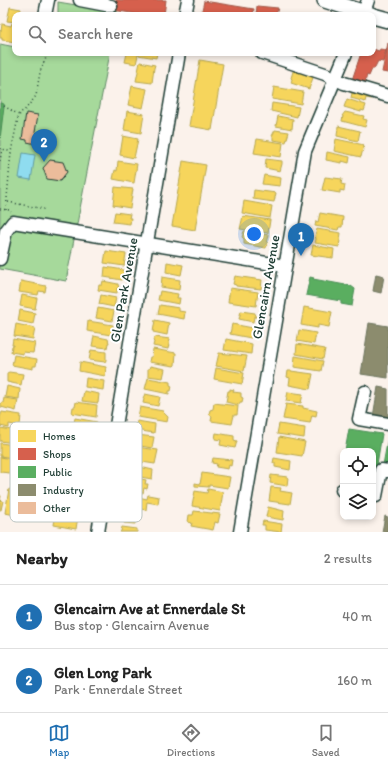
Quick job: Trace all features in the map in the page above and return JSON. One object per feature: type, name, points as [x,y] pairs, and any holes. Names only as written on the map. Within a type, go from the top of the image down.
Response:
[{"type":"main road","points":[[324,0],[368,12]]},
{"type":"main road","points":[[376,15],[388,20]]},
{"type":"street","points":[[46,12],[48,0]]},
{"type":"street","points":[[80,0],[111,6]]},
{"type":"street","points":[[186,12],[188,0]]},
{"type":"street","name":"Glen Park Avenue","points":[[117,422],[178,56]]},
{"type":"street","points":[[271,56],[388,96]]},
{"type":"street","name":"Glencairn Avenue","points":[[240,532],[305,151],[334,78],[345,56]]},
{"type":"street","points":[[0,259],[6,231],[13,222],[20,222],[204,254],[285,266]]},
{"type":"street","points":[[365,392],[359,419],[388,424]]},
{"type":"street","points":[[379,496],[384,471]]},
{"type":"street","name":"Glen Park Avenue","points":[[98,532],[100,522]]},
{"type":"path","points":[[6,210],[8,202],[11,152],[19,115],[36,96],[40,72],[47,56]]},
{"type":"path","points":[[4,106],[19,115]]},
{"type":"path","points":[[0,161],[1,148],[11,152]]},
{"type":"path","points":[[8,202],[44,209]]},
{"type":"green space","points":[[58,2],[118,12],[58,12]]},
{"type":"green space","points":[[0,44],[12,46],[12,56],[109,56],[66,281],[0,269]]},
{"type":"water","points":[[23,153],[35,155],[31,180],[19,178]]},
{"type":"building: Homes","points":[[10,7],[21,9],[20,12],[12,12],[12,22],[7,21]]},
{"type":"building: Homes","points":[[12,23],[12,42],[2,40],[2,38],[0,38],[0,30],[1,31],[2,24],[11,26]]},
{"type":"building: Homes","points":[[126,56],[138,56],[136,64],[125,62]]},
{"type":"building: Homes","points":[[144,56],[156,56],[156,58]]},
{"type":"building: Homes","points":[[200,60],[223,64],[212,130],[189,126]]},
{"type":"building: Homes","points":[[140,62],[155,65],[152,83],[136,81]]},
{"type":"building: Homes","points":[[294,68],[314,75],[309,89],[291,83]]},
{"type":"building: Homes","points":[[132,86],[147,89],[143,108],[128,105]]},
{"type":"building: Homes","points":[[274,87],[303,92],[301,104],[272,99]]},
{"type":"building: Homes","points":[[351,87],[374,94],[372,99],[366,98],[365,102],[351,98]]},
{"type":"building: Homes","points":[[347,99],[366,105],[364,111],[361,110],[361,112],[344,107]]},
{"type":"building: Homes","points":[[272,103],[299,107],[297,117],[271,111]]},
{"type":"building: Homes","points":[[127,111],[144,114],[141,133],[124,130]]},
{"type":"building: Homes","points":[[345,112],[364,116],[363,119],[367,120],[365,127],[342,121],[342,116]]},
{"type":"building: Homes","points":[[278,116],[293,119],[292,129],[276,126]]},
{"type":"building: Homes","points":[[338,126],[360,131],[358,141],[337,136]]},
{"type":"building: Homes","points":[[275,130],[289,132],[286,142],[273,140],[272,136]]},
{"type":"building: Homes","points":[[123,136],[138,139],[134,158],[120,155]]},
{"type":"building: Homes","points":[[257,139],[283,143],[281,157],[254,153]]},
{"type":"building: Homes","points":[[336,139],[364,145],[361,157],[334,151]]},
{"type":"building: Homes","points":[[327,152],[350,157],[349,163],[326,160]]},
{"type":"building: Homes","points":[[266,159],[282,161],[280,171],[265,168]]},
{"type":"building: Homes","points":[[118,161],[137,164],[134,183],[113,179],[115,170],[117,171]]},
{"type":"building: Homes","points":[[183,161],[206,165],[195,230],[172,226]]},
{"type":"building: Homes","points":[[264,175],[281,178],[280,186],[262,184]]},
{"type":"building: Homes","points":[[325,177],[342,179],[341,184],[345,185],[344,191],[340,190],[340,193],[322,190]]},
{"type":"building: Homes","points":[[115,187],[133,189],[130,208],[113,205]]},
{"type":"building: Homes","points":[[254,190],[276,193],[274,202],[253,199]]},
{"type":"building: Homes","points":[[244,201],[272,206],[270,218],[242,213]]},
{"type":"building: Homes","points":[[115,212],[130,214],[130,224],[113,222]]},
{"type":"building: Homes","points":[[320,213],[343,217],[342,227],[339,227],[338,230],[315,226],[316,221],[318,222]]},
{"type":"building: Homes","points":[[243,216],[270,220],[268,233],[240,229]]},
{"type":"building: Homes","points":[[317,229],[341,233],[339,247],[315,243]]},
{"type":"building: Homes","points":[[244,231],[269,235],[266,248],[244,244],[244,239],[242,237]]},
{"type":"building: Homes","points":[[313,245],[334,249],[333,258],[311,255]]},
{"type":"building: Homes","points":[[106,251],[126,254],[124,266],[104,263]]},
{"type":"building: Homes","points":[[167,262],[183,265],[181,275],[166,272]]},
{"type":"building: Homes","points":[[105,267],[124,270],[122,280],[104,277]]},
{"type":"building: Homes","points":[[235,276],[262,280],[261,289],[236,286],[233,284]]},
{"type":"building: Homes","points":[[162,277],[180,280],[179,290],[161,287]]},
{"type":"building: Homes","points":[[21,281],[46,286],[45,292],[39,291],[38,295],[19,292]]},
{"type":"building: Homes","points":[[103,281],[118,284],[119,289],[117,288],[117,293],[98,290],[99,285],[102,285]]},
{"type":"building: Homes","points":[[230,288],[258,292],[256,306],[228,302]]},
{"type":"building: Homes","points":[[160,291],[178,294],[177,298],[180,298],[179,304],[158,300]]},
{"type":"building: Homes","points":[[22,295],[37,298],[35,309],[20,306]]},
{"type":"building: Homes","points":[[101,295],[116,298],[114,307],[99,304]]},
{"type":"building: Homes","points":[[160,305],[179,308],[179,311],[185,312],[184,319],[158,314]]},
{"type":"building: Homes","points":[[304,307],[332,312],[329,327],[318,325],[318,328],[301,325]]},
{"type":"building: Homes","points":[[98,308],[114,311],[112,321],[96,318]]},
{"type":"building: Homes","points":[[20,310],[35,313],[33,324],[18,321]]},
{"type":"building: Homes","points":[[241,311],[255,313],[256,317],[254,317],[253,322],[239,319]]},
{"type":"building: Homes","points":[[155,320],[169,323],[167,335],[153,332]]},
{"type":"building: Homes","points":[[88,321],[113,325],[111,335],[87,331]]},
{"type":"building: Homes","points":[[16,324],[35,328],[33,339],[14,336]]},
{"type":"building: Homes","points":[[232,324],[253,328],[251,338],[230,334]]},
{"type":"building: Homes","points":[[299,330],[316,333],[314,344],[297,341]]},
{"type":"building: Homes","points":[[94,336],[108,339],[109,343],[107,348],[92,346]]},
{"type":"building: Homes","points":[[155,337],[170,339],[168,349],[153,346]]},
{"type":"building: Homes","points":[[13,339],[35,343],[33,353],[23,352],[23,354],[11,352],[12,346],[14,346],[12,345]]},
{"type":"building: Homes","points":[[226,339],[252,344],[251,354],[224,350]]},
{"type":"building: Homes","points":[[297,344],[325,349],[323,359],[296,354]]},
{"type":"building: Homes","points":[[153,349],[176,353],[175,365],[149,362],[150,357],[152,357]]},
{"type":"building: Homes","points":[[91,350],[106,352],[105,362],[89,360]]},
{"type":"building: Homes","points":[[219,353],[247,356],[244,371],[216,366]]},
{"type":"building: Homes","points":[[14,355],[37,359],[36,366],[33,366],[33,369],[12,365]]},
{"type":"building: Homes","points":[[295,356],[323,361],[321,371],[294,367]]},
{"type":"building: Homes","points":[[80,362],[106,367],[105,376],[79,371]]},
{"type":"building: Homes","points":[[150,366],[165,369],[163,378],[148,376],[148,368],[149,369]]},
{"type":"building: Homes","points":[[216,368],[244,373],[242,384],[214,379]]},
{"type":"building: Homes","points":[[288,371],[313,374],[310,389],[289,385],[290,378],[287,377]]},
{"type":"building: Homes","points":[[7,373],[23,374],[21,385],[7,382]]},
{"type":"building: Homes","points":[[86,378],[104,381],[103,390],[85,387]]},
{"type":"building: Homes","points":[[148,378],[170,382],[170,385],[172,386],[171,391],[169,391],[169,394],[145,389]]},
{"type":"building: Homes","points":[[7,386],[20,389],[19,399],[5,397]]},
{"type":"building: Homes","points":[[230,389],[234,390],[233,392],[241,393],[241,397],[243,398],[239,405],[226,402],[228,391],[230,391]]},
{"type":"building: Homes","points":[[84,391],[99,394],[98,403],[82,401]]},
{"type":"building: Homes","points":[[288,392],[303,394],[301,403],[286,401]]},
{"type":"building: Homes","points":[[145,394],[160,397],[158,406],[143,403]]},
{"type":"building: Homes","points":[[4,398],[18,400],[16,411],[1,407],[1,403],[3,403]]},
{"type":"building: Homes","points":[[76,402],[97,405],[96,417],[72,413]]},
{"type":"building: Homes","points":[[214,403],[238,406],[237,415],[234,415],[232,424],[211,421],[212,416],[209,414],[210,410],[213,409]]},
{"type":"building: Homes","points":[[286,404],[303,406],[303,408],[317,411],[316,416],[312,415],[310,423],[283,419]]},
{"type":"building: Homes","points":[[140,407],[163,411],[168,417],[167,422],[138,417]]},
{"type":"building: Homes","points":[[2,412],[21,415],[20,422],[10,422],[9,428],[0,426],[0,417]]},
{"type":"building: Homes","points":[[75,418],[97,422],[74,422]]},
{"type":"building: Homes","points":[[137,421],[155,424],[154,433],[142,431],[142,422]]},
{"type":"building: Homes","points":[[279,424],[305,428],[304,438],[277,434]]},
{"type":"building: Homes","points":[[0,428],[10,430],[10,442],[0,441]]},
{"type":"building: Homes","points":[[216,433],[234,436],[234,440],[237,441],[235,448],[220,445],[221,440],[215,439]]},
{"type":"building: Homes","points":[[142,436],[154,437],[152,448],[142,446]]},
{"type":"building: Homes","points":[[279,437],[305,442],[302,456],[277,452]]},
{"type":"building: Homes","points":[[0,443],[10,444],[10,458],[0,456]]},
{"type":"building: Homes","points":[[142,448],[158,450],[155,464],[142,462]]},
{"type":"building: Homes","points":[[0,457],[10,459],[10,473],[0,472]]},
{"type":"building: Homes","points":[[213,458],[232,460],[231,466],[229,465],[228,469],[216,467],[217,464],[212,463]]},
{"type":"building: Homes","points":[[274,458],[291,461],[290,470],[275,467],[275,463],[273,463]]},
{"type":"building: Homes","points":[[142,468],[153,470],[152,479],[142,477]]},
{"type":"building: Homes","points":[[202,473],[230,477],[228,488],[209,485],[209,487],[195,486],[195,483],[200,484]]},
{"type":"building: Homes","points":[[271,475],[288,477],[287,486],[270,483]]},
{"type":"building: Homes","points":[[142,479],[146,480],[145,484],[148,484],[147,489],[144,488],[143,493]]},
{"type":"building: Homes","points":[[271,487],[281,488],[280,491],[292,493],[290,504],[269,501]]},
{"type":"building: Homes","points":[[9,489],[10,514],[5,513]]},
{"type":"building: Homes","points":[[208,489],[223,492],[220,511],[192,506],[195,491],[207,493]]},
{"type":"building: Homes","points":[[148,495],[159,497],[158,504],[147,502],[146,510],[142,509],[142,498],[147,499]]},
{"type":"building: Homes","points":[[0,500],[3,501],[1,510],[0,510]]},
{"type":"building: Homes","points":[[268,507],[284,511],[283,520],[266,517]]},
{"type":"building: Homes","points":[[194,511],[220,514],[218,523],[215,522],[213,530],[191,526],[192,523],[188,522],[189,515],[193,515]]},
{"type":"building: Homes","points":[[263,521],[282,524],[281,532],[265,530],[265,525],[262,525]]},
{"type":"building: Homes","points":[[54,522],[77,522],[76,529],[54,525]]},
{"type":"building: Homes","points":[[124,522],[135,522],[135,524]]},
{"type":"building: Homes","points":[[122,527],[137,529],[137,532],[120,532]]},
{"type":"building: Shops","points":[[108,0],[166,0],[164,12],[125,12],[113,10],[115,1]]},
{"type":"building: Shops","points":[[204,1],[254,9],[254,12],[202,12]]},
{"type":"building: Shops","points":[[257,6],[278,8],[277,12],[256,12]]},
{"type":"building: Shops","points":[[388,43],[388,73],[382,72]]},
{"type":"building: Shops","points":[[376,50],[386,50],[383,62],[378,61],[369,76],[367,75],[365,85],[352,80],[360,56],[376,56]]},
{"type":"building: Public","points":[[0,103],[4,104],[4,106],[0,139]]},
{"type":"building: Public","points":[[310,277],[314,278],[313,279],[351,286],[355,289],[352,306],[341,304],[341,301],[306,295]]},
{"type":"building: Public","points":[[349,429],[382,434],[377,464],[383,465],[388,438],[388,467],[376,478],[376,448],[346,448]]},
{"type":"building: Industry","points":[[376,274],[384,276],[381,293],[373,291]]},
{"type":"building: Industry","points":[[369,323],[388,326],[388,378],[361,374]]},
{"type":"building: Industry","points":[[378,387],[388,389],[388,420],[373,417]]},
{"type":"building: Industry","points":[[385,516],[388,517],[388,532],[382,532]]},
{"type":"building: Other","points":[[26,113],[38,115],[35,132],[38,133],[36,144],[22,139]]},
{"type":"building: Other","points":[[50,160],[63,162],[67,172],[60,181],[47,179],[43,168]]},
{"type":"place","name":"Glen Long Park","points":[[44,162]]},
{"type":"place","name":"Glencairn Ave at Ennerdale St","points":[[301,256]]}]
